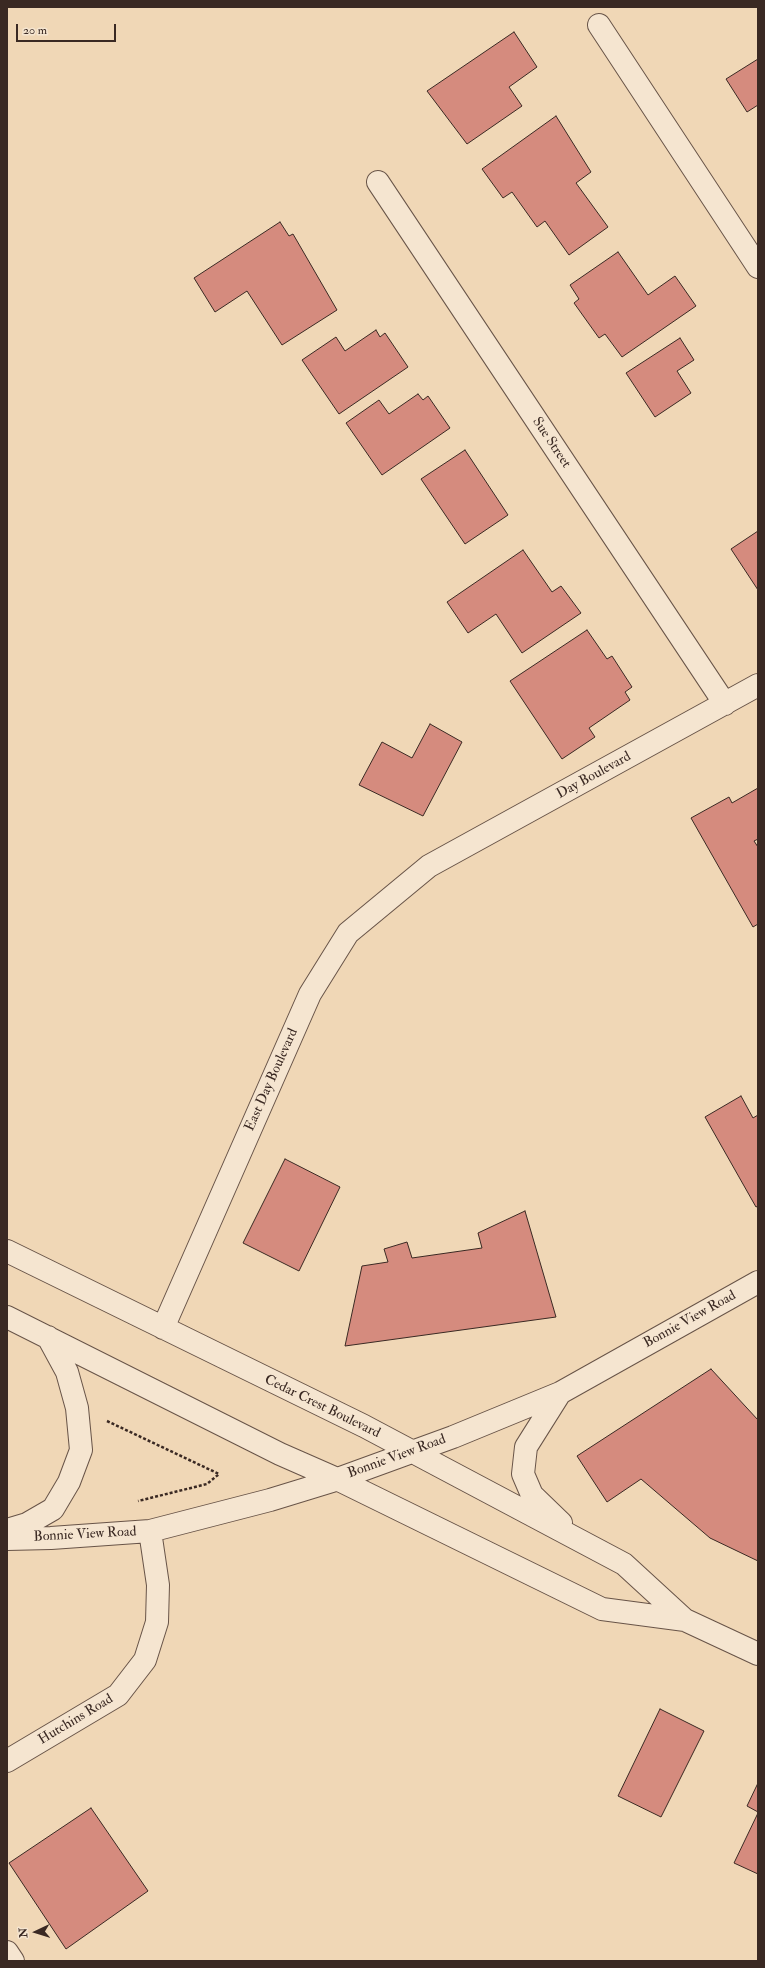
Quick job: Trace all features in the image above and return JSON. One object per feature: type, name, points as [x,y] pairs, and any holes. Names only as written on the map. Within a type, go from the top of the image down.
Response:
[{"type":"street","points":[[599,25],[758,267]]},
{"type":"street","name":"Sue Street","points":[[378,182],[725,704]]},
{"type":"street","name":"Day Boulevard","points":[[429,866],[758,685]]},
{"type":"street","name":"East Day Boulevard","points":[[163,1328],[310,994],[348,934],[429,866]]},
{"type":"street","name":"Cedar Crest Boulevard","points":[[7,1251],[364,1426],[624,1564],[685,1620]]},
{"type":"street","name":"Bonnie View Road","points":[[7,1539],[52,1538],[150,1531],[270,1500],[337,1479],[452,1438],[560,1393],[758,1282]]},
{"type":"street","name":"Cedar Crest Boulevard","points":[[7,1317],[280,1454],[337,1479],[602,1609],[685,1620],[758,1654]]},
{"type":"street","points":[[7,1530],[27,1524],[53,1509],[69,1482],[82,1450],[77,1408],[66,1372],[48,1337]]},
{"type":"street","points":[[560,1393],[526,1447],[523,1474],[532,1495],[583,1542]]},
{"type":"street","name":"Hutchins Road","points":[[7,1761],[118,1695],[145,1660],[157,1622],[158,1585],[150,1531]]},
{"type":"street","points":[[7,1952],[13,1961]]},
{"type":"path","points":[[104,1420],[219,1474],[207,1484],[134,1502]]},
{"type":"building","points":[[514,32],[537,67],[509,87],[522,106],[467,144],[427,91]]},
{"type":"building","points":[[758,59],[758,105],[747,112],[726,79]]},
{"type":"building","points":[[556,116],[591,172],[576,183],[608,227],[569,255],[545,221],[537,227],[512,192],[503,198],[482,169]]},
{"type":"building","points":[[280,222],[289,236],[293,234],[337,310],[282,345],[247,291],[215,312],[194,278]]},
{"type":"building","points":[[618,252],[648,295],[675,276],[696,306],[622,357],[605,334],[599,338],[574,303],[579,299],[570,285]]},
{"type":"building","points":[[376,330],[380,337],[385,333],[408,367],[339,414],[302,360],[336,337],[345,351]]},
{"type":"building","points":[[680,338],[694,360],[677,371],[691,393],[655,417],[626,373]]},
{"type":"building","points":[[418,394],[423,400],[428,396],[450,428],[382,475],[346,423],[379,400],[389,414]]},
{"type":"building","points":[[465,450],[508,515],[465,544],[421,479]]},
{"type":"building","points":[[758,531],[758,590],[731,549]]},
{"type":"building","points":[[523,550],[552,592],[561,586],[581,613],[522,653],[496,614],[468,633],[447,602]]},
{"type":"building","points":[[587,630],[607,659],[612,656],[632,687],[625,692],[630,700],[589,728],[595,737],[562,759],[510,681]]},
{"type":"building","points":[[430,724],[462,742],[423,816],[359,785],[382,742],[412,758]]},
{"type":"building","points":[[758,788],[758,839],[754,841],[758,847],[758,924],[753,927],[691,818],[729,797],[732,803]]},
{"type":"building","points":[[741,1096],[753,1118],[758,1115],[758,1206],[756,1207],[705,1117]]},
{"type":"building","points":[[285,1159],[340,1187],[299,1271],[243,1243]]},
{"type":"building","points":[[525,1211],[556,1317],[345,1346],[362,1266],[388,1262],[384,1249],[407,1242],[412,1258],[482,1248],[478,1233]]},
{"type":"building","points":[[711,1369],[758,1420],[758,1561],[710,1538],[641,1479],[607,1502],[577,1456]]},
{"type":"building","points":[[660,1709],[704,1731],[661,1817],[618,1796]]},
{"type":"building","points":[[758,1783],[758,1812],[747,1806]]},
{"type":"building","points":[[91,1808],[148,1891],[66,1949],[9,1863]]},
{"type":"building","points":[[758,1813],[758,1874],[734,1863]]}]
